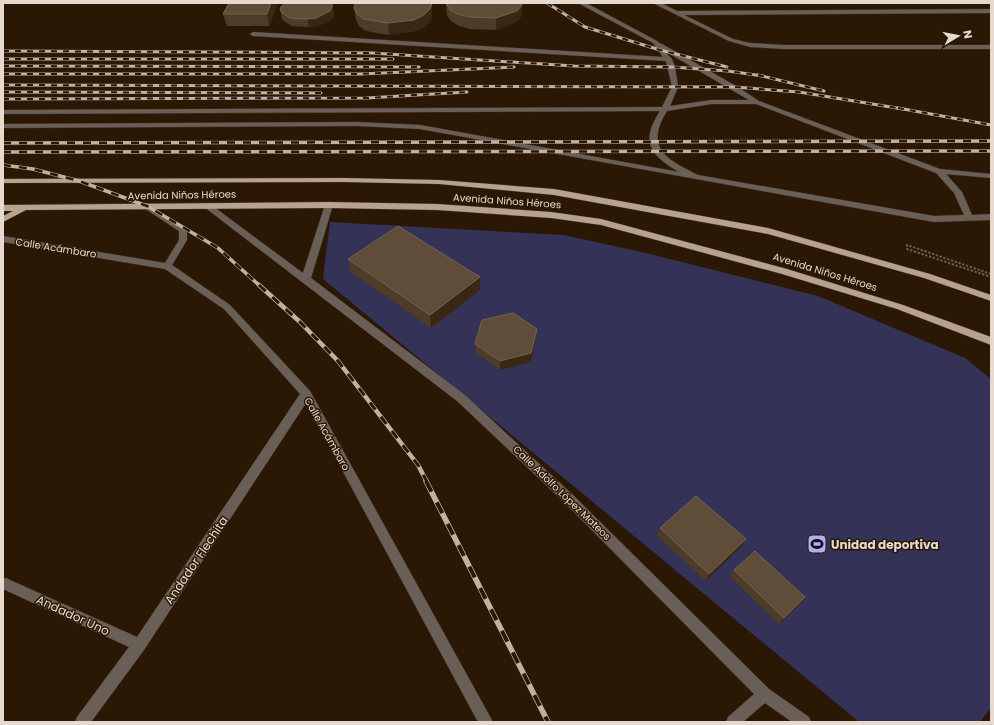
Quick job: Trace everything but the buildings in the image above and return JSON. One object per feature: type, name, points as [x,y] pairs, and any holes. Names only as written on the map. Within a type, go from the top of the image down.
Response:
[{"type":"main road","name":"Avenida Niños Héroes","points":[[3,181],[344,180],[439,182],[554,192],[768,231],[927,276],[991,298]]},
{"type":"main road","name":"Avenida Niños Héroes","points":[[3,208],[329,204],[437,207],[551,215],[601,222],[711,250],[900,307],[991,341]]},
{"type":"main road","points":[[3,219],[25,208]]},
{"type":"street","points":[[581,3],[655,42],[734,87],[757,102],[939,171],[991,176]]},
{"type":"street","points":[[656,3],[731,40],[750,44],[784,48],[991,46]]},
{"type":"street","points":[[664,3],[676,13],[991,11]]},
{"type":"street","points":[[253,34],[669,59]]},
{"type":"street","points":[[655,42],[660,50],[669,59],[672,67],[675,87],[656,124],[652,135],[653,142],[658,152],[672,165],[696,177]]},
{"type":"street","points":[[3,112],[665,109],[712,102],[757,102]]},
{"type":"street","points":[[3,126],[357,124],[420,127],[934,219],[991,217]]},
{"type":"street","points":[[939,171],[958,192],[969,218]]},
{"type":"street","points":[[306,279],[329,204]]},
{"type":"street","points":[[147,206],[183,230],[183,240],[167,266]]},
{"type":"street","name":"Calle Adolfo López Mateos","points":[[207,206],[306,279],[461,398],[569,499],[764,694],[804,722]]},
{"type":"street","name":"Calle Acámbaro","points":[[3,239],[167,266],[227,307],[306,394],[486,722]]},
{"type":"street","name":"Andador Flechita","points":[[82,722],[139,645],[306,394]]},
{"type":"street","name":"Andador Uno","points":[[6,584],[139,645]]},
{"type":"street","points":[[733,722],[764,694]]},
{"type":"path","points":[[991,274],[907,244],[907,249],[991,278]]},
{"type":"shaded area","name":"Unidad deportiva","points":[[330,222],[564,235],[650,254],[818,296],[965,358],[991,379],[991,708],[980,722],[859,722],[323,279]]},
{"type":"railway","points":[[547,3],[585,27],[660,50],[727,67]]},
{"type":"railway","points":[[3,51],[372,53],[574,66],[672,67],[728,71],[761,76]]},
{"type":"railway","points":[[3,59],[393,59]]},
{"type":"railway","points":[[3,66],[419,67]]},
{"type":"railway","points":[[3,74],[360,74],[514,67]]},
{"type":"railway","points":[[761,76],[824,91]]},
{"type":"railway","points":[[3,85],[734,87],[799,92],[903,109]]},
{"type":"railway","points":[[3,92],[321,93]]},
{"type":"railway","points":[[3,99],[367,98],[467,92]]},
{"type":"railway","points":[[898,108],[991,125]]},
{"type":"railway","points":[[3,143],[991,141]]},
{"type":"railway","points":[[3,152],[991,151]]},
{"type":"railway","points":[[3,165],[33,169],[79,181],[147,206],[218,248],[260,286]]},
{"type":"railway","points":[[259,285],[300,322],[338,361],[418,465],[427,482]]},
{"type":"railway","points":[[426,481],[548,722]]},
{"type":"place","name":"Unidad deportiva","points":[[817,544]]}]
